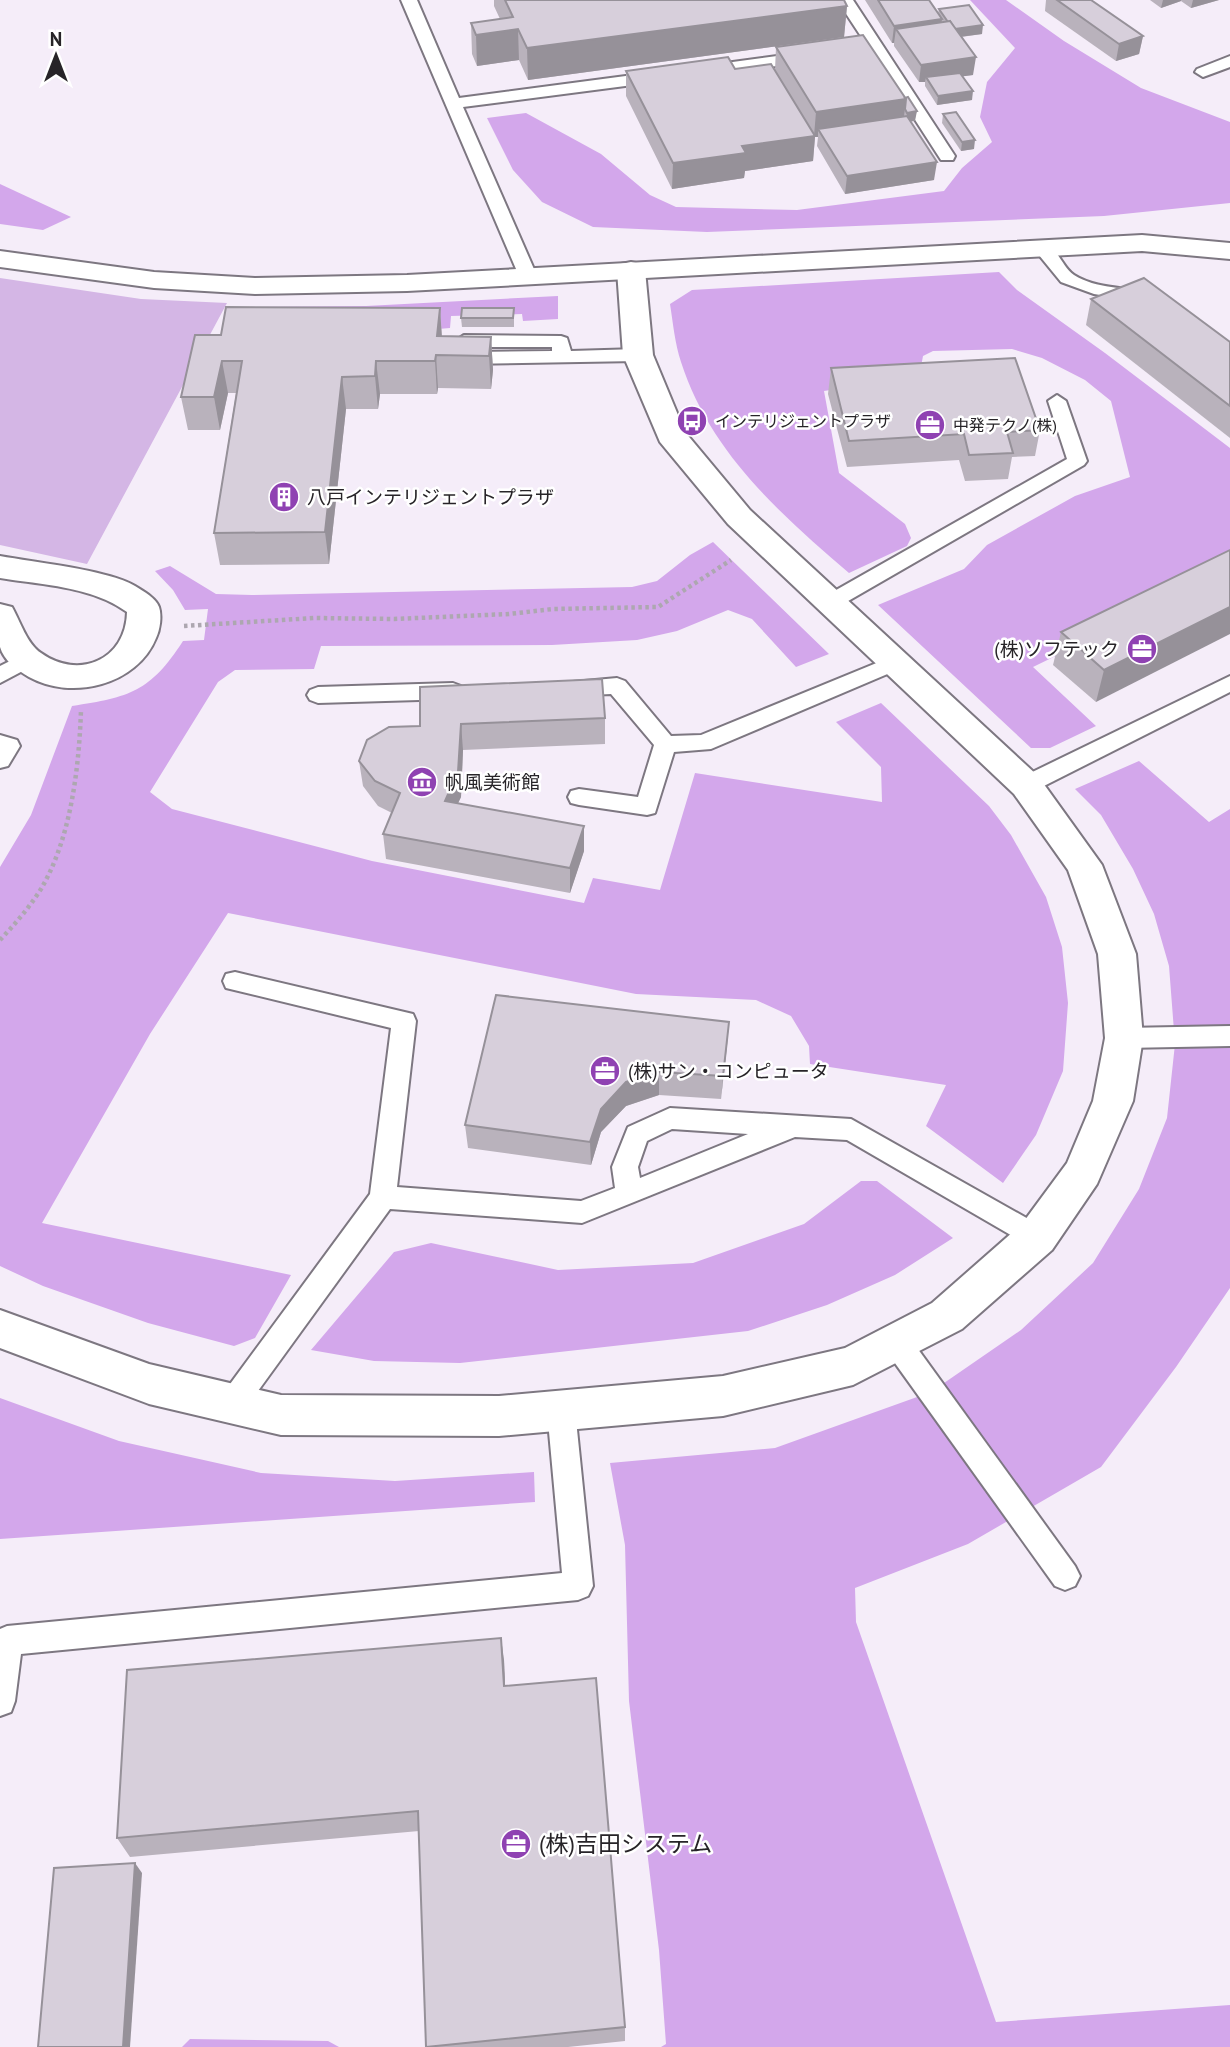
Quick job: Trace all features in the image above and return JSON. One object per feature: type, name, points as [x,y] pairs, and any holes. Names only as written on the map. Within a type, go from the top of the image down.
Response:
[{"type":"street","points":[[0,259],[154,280],[255,286],[407,283],[1142,243],[1230,251]]},
{"type":"street","points":[[0,1329],[149,1384],[281,1415],[499,1416],[723,1396],[853,1366],[947,1316],[1037,1237],[1083,1172],[1113,1101],[1124,1038],[1117,954],[1084,865],[1026,785],[739,517],[671,435],[638,355],[631,270]]},
{"type":"street","points":[[0,568],[91,583],[121,592],[143,608],[146,627],[135,652],[117,668],[82,676],[51,674],[13,668],[0,615]]},
{"type":"lane","points":[[409,0],[527,276]]},
{"type":"lane","points":[[845,0],[947,156]]},
{"type":"lane","points":[[453,104],[874,48]]},
{"type":"lane","points":[[1203,72],[1230,61]]},
{"type":"lane","points":[[1043,249],[1067,278],[1094,289],[1147,298],[1157,306]]},
{"type":"lane","points":[[562,357],[638,355]]},
{"type":"lane","points":[[830,603],[1077,461],[1057,401]]},
{"type":"lane","points":[[665,744],[703,743],[896,662]]},
{"type":"lane","points":[[1026,785],[1230,683]]},
{"type":"lane","points":[[549,688],[617,686],[665,744]]},
{"type":"lane","points":[[318,695],[468,691]]},
{"type":"lane","points":[[0,743],[9,746],[0,760]]},
{"type":"lane","points":[[579,797],[647,807],[665,744]]},
{"type":"lane","points":[[232,1404],[383,1197],[404,1021],[235,981]]},
{"type":"lane","points":[[1124,1038],[1230,1036]]},
{"type":"lane","points":[[629,1194],[625,1167],[637,1134],[670,1118],[851,1130],[1037,1237]]},
{"type":"lane","points":[[383,1197],[582,1212],[794,1126]]},
{"type":"lane","points":[[897,1343],[1065,1576]]},
{"type":"lane","points":[[0,1701],[7,1641],[578,1586],[561,1410]]},
{"type":"path","points":[[179,626],[314,618],[394,619],[509,614],[553,609],[658,607],[674,601],[714,568],[734,558]]},
{"type":"path","points":[[0,940],[34,899],[50,871],[71,797],[80,741],[81,704]]},
{"type":"shaded area","points":[[970,0],[1006,0],[1064,41],[1141,88],[1230,122],[1230,203],[1104,216],[707,232],[593,227],[542,202],[513,170],[487,118],[526,113],[601,154],[650,195],[676,207],[797,210],[944,191],[962,168],[992,142],[980,117],[987,82],[1015,48]]},
{"type":"shaded area","points":[[0,184],[71,217],[43,230],[0,224]]},
{"type":"shaded area","points":[[999,272],[1017,290],[1230,448],[1230,571],[1033,667],[1096,726],[1050,748],[1031,748],[878,605],[964,569],[987,545],[1075,496],[1130,477],[1111,401],[1085,380],[1042,358],[1012,349],[933,351],[923,356],[920,372],[883,382],[824,391],[839,473],[905,524],[911,538],[907,546],[849,573],[773,504],[729,453],[710,425],[681,362],[670,304],[692,290]]},
{"type":"shaded area","points":[[0,278],[141,299],[227,303],[87,564],[0,545]]},
{"type":"shaded area","points":[[558,296],[558,319],[523,321],[522,314],[451,316],[450,328],[438,329],[226,323],[243,307],[366,306]]},
{"type":"shaded area","points":[[713,542],[829,654],[796,667],[752,619],[728,610],[677,631],[637,640],[552,645],[321,646],[314,669],[235,670],[218,682],[150,792],[172,809],[372,861],[584,903],[593,878],[660,890],[695,773],[882,802],[881,767],[836,722],[881,703],[989,806],[1011,835],[1046,897],[1062,947],[1068,1003],[1063,1071],[1036,1135],[1003,1183],[926,1126],[946,1085],[810,1064],[809,1046],[791,1016],[756,1000],[636,994],[228,913],[150,1034],[42,1223],[291,1275],[255,1338],[234,1346],[148,1323],[43,1286],[0,1266],[0,867],[31,815],[72,706],[109,699],[137,689],[160,671],[183,641],[204,640],[208,609],[185,610],[173,590],[155,571],[170,566],[216,594],[632,587],[657,581],[690,555]]},
{"type":"shaded area","points":[[1139,761],[1209,822],[1230,809],[1230,1288],[1176,1367],[1101,1467],[968,1544],[855,1588],[856,1622],[996,2022],[1230,2005],[1230,2047],[661,2047],[666,2044],[659,1950],[629,1701],[625,1545],[610,1463],[775,1448],[931,1392],[1021,1330],[1093,1263],[1139,1189],[1167,1118],[1175,1044],[1169,966],[1154,914],[1133,869],[1101,815],[1075,789]]},
{"type":"shaded area","points":[[861,1181],[877,1181],[953,1238],[895,1275],[827,1305],[748,1331],[460,1363],[374,1361],[311,1350],[394,1252],[431,1243],[558,1270],[693,1263],[804,1224]]},
{"type":"shaded area","points":[[0,1398],[119,1441],[261,1473],[395,1481],[534,1472],[535,1502],[0,1539]]},
{"type":"shaded area","points":[[190,2039],[328,2041],[339,2047],[182,2047]]},
{"type":"building","points":[[505,0],[844,0],[847,6],[527,48],[518,29],[476,35],[471,23],[513,17]]},
{"type":"building","points":[[878,0],[929,0],[942,19],[894,26]]},
{"type":"building","points":[[1057,0],[1091,0],[1143,36],[1119,44]]},
{"type":"building","points":[[969,5],[983,25],[955,29],[939,9]]},
{"type":"building","points":[[950,21],[976,57],[921,65],[896,29]]},
{"type":"building","points":[[863,35],[906,99],[816,112],[776,47]]},
{"type":"building","points":[[728,57],[735,69],[771,64],[815,136],[742,146],[746,153],[673,163],[626,71]]},
{"type":"building","points":[[960,73],[973,91],[938,96],[926,77]]},
{"type":"building","points":[[908,97],[917,111],[907,113],[905,98]]},
{"type":"building","points":[[956,112],[975,140],[962,142],[943,114]]},
{"type":"building","points":[[907,116],[937,162],[847,176],[818,129]]},
{"type":"building","points":[[1144,278],[1230,342],[1230,406],[1091,299]]},
{"type":"building","name":"八戸インテリジェントプラザ","points":[[226,307],[440,308],[437,336],[491,337],[489,356],[436,355],[435,361],[376,361],[375,376],[342,377],[325,532],[214,533],[242,361],[222,361],[214,397],[181,397],[195,335],[221,335]]},
{"type":"building","points":[[462,308],[514,308],[513,318],[461,318]]},
{"type":"building","name":"中発テクノ(株)","points":[[1015,358],[1040,430],[1007,432],[1013,453],[969,455],[964,434],[849,441],[831,368]]},
{"type":"building","points":[[1230,550],[1230,607],[1104,670],[1061,632]]},
{"type":"building","points":[[602,679],[605,718],[461,724],[458,772],[445,801],[584,826],[570,868],[383,834],[400,793],[375,781],[359,761],[367,740],[389,727],[420,726],[420,687]]},
{"type":"building","name":"(株)サン・コンピュータ","points":[[496,995],[729,1022],[723,1076],[659,1072],[626,1082],[601,1109],[590,1142],[465,1125]]},
{"type":"building","name":"(株)吉田システム","points":[[501,1638],[504,1686],[596,1678],[625,2027],[426,2047],[418,1811],[117,1838],[127,1670]]},
{"type":"building","points":[[135,1863],[123,2047],[38,2047],[54,1868]]},
{"type":"place","name":"インテリジェントプラザ","points":[[692,421]]},
{"type":"place","name":"中発テクノ(株)","points":[[930,425]]},
{"type":"place","name":"八戸インテリジェントプラザ","points":[[284,497]]},
{"type":"place","name":"(株)ソフテック","points":[[1142,649]]},
{"type":"place","name":"帆風美術館","points":[[422,782]]},
{"type":"place","name":"(株)サン・コンピュータ","points":[[605,1071]]},
{"type":"place","name":"(株)吉田システム","points":[[516,1844]]}]
